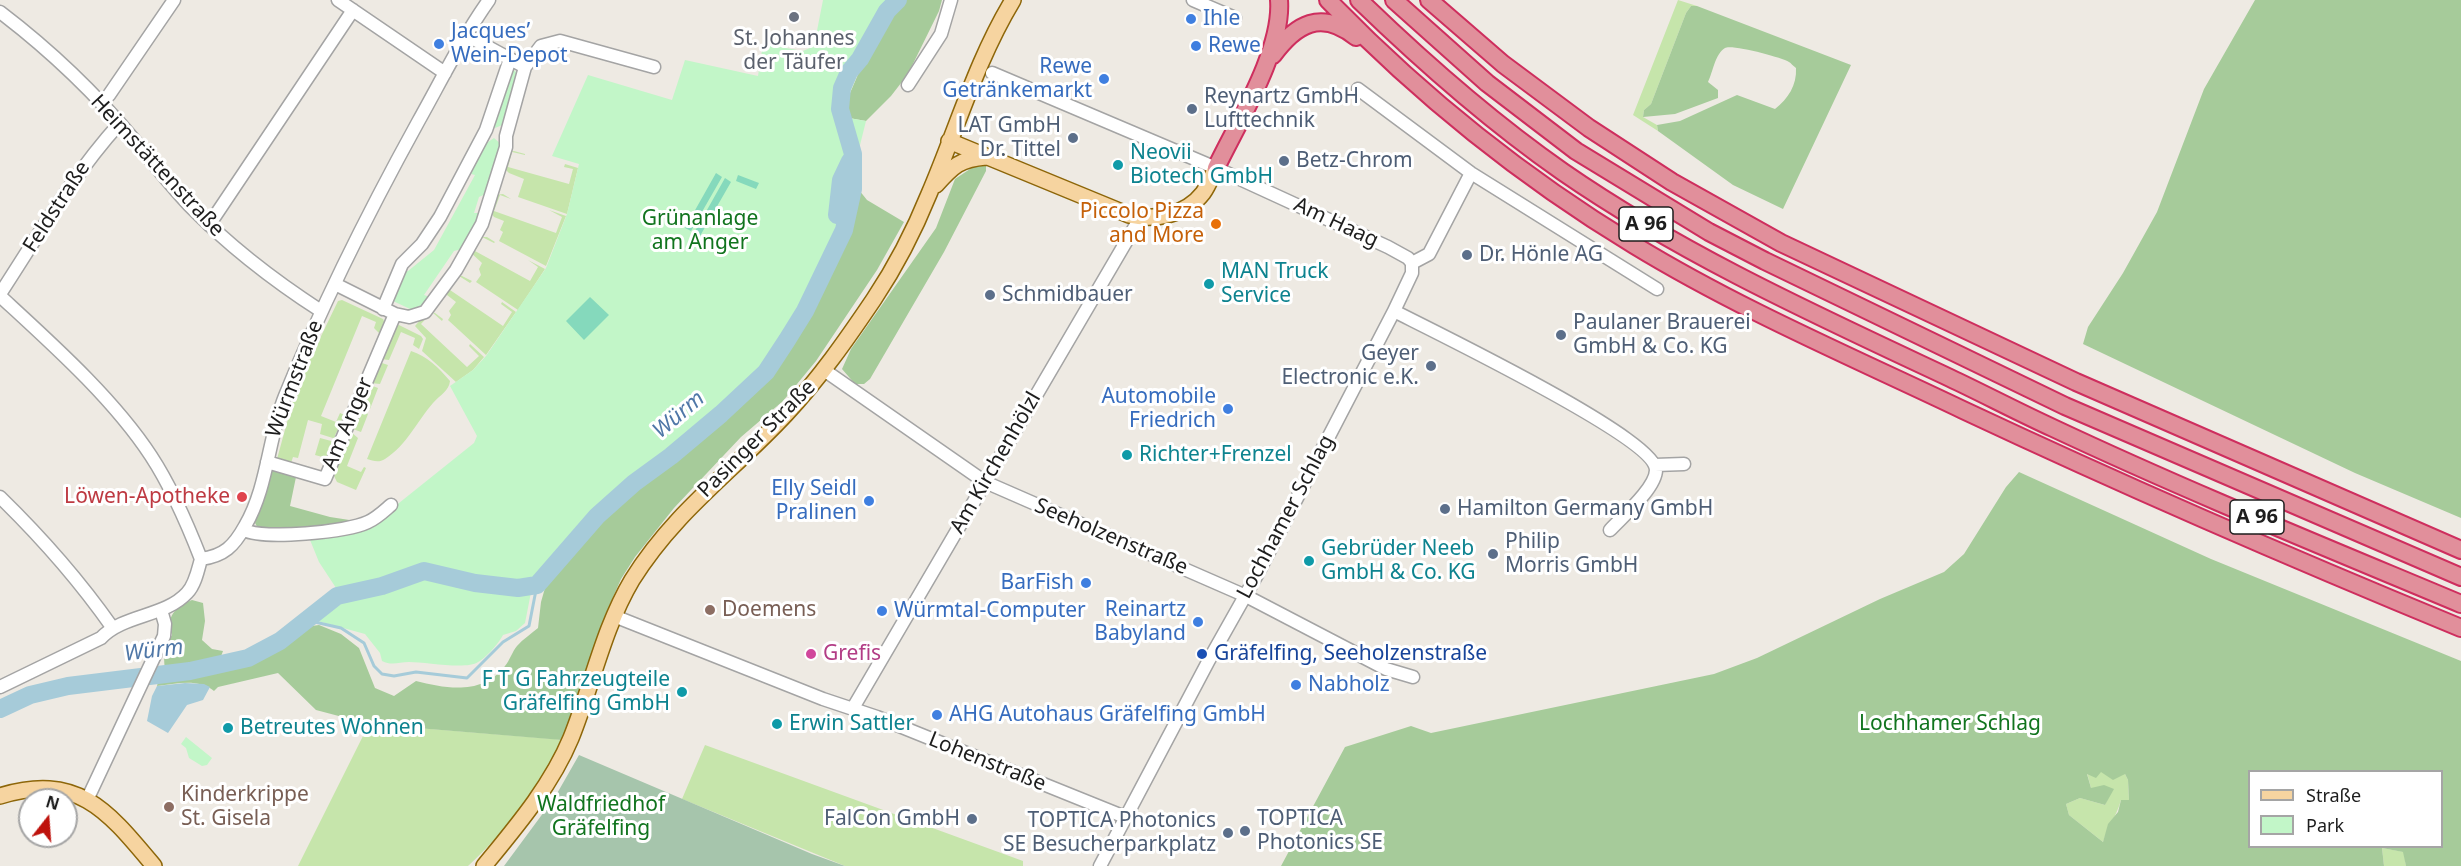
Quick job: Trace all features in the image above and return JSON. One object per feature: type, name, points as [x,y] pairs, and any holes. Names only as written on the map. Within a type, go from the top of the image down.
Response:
[{"type":"highway","points":[[1216,168],[1265,66],[1275,36],[1279,17],[1279,0]]},
{"type":"highway","points":[[1328,0],[1389,62],[1458,122],[1503,157],[1634,245],[1741,304],[2043,449],[2234,534],[2461,628]]},
{"type":"highway","name":"A 96","points":[[1359,0],[1474,104],[1565,173],[1644,223],[1726,269],[2054,429],[2461,604]]},
{"type":"highway","name":"A 96","points":[[1394,0],[1487,83],[1576,151],[1708,232],[2065,406],[2461,577]]},
{"type":"highway","points":[[1429,0],[1513,71],[1589,128],[1672,182],[1781,243],[2076,382],[2461,550]]},
{"type":"highway","points":[[1265,66],[1295,29],[1316,23],[1339,27],[1389,62]]},
{"type":"main road","name":"Pasinger Straße","points":[[484,866],[510,836],[561,760],[614,616],[630,583],[664,534],[682,514],[786,414],[824,370],[901,255],[930,192],[978,67],[996,27],[1012,0]]},
{"type":"main road","points":[[950,141],[1140,218],[1167,216],[1190,206],[1203,192],[1216,168]]},
{"type":"main road","points":[[930,192],[958,164],[972,158],[987,157]]},
{"type":"main road","points":[[0,796],[16,791],[53,789],[70,792],[87,800],[118,825],[154,866]]},
{"type":"street","points":[[101,103],[174,0]]},
{"type":"street","points":[[338,0],[445,73]]},
{"type":"street","name":"Würmstraße","points":[[201,559],[215,557],[229,550],[244,530],[251,516],[284,399],[321,311],[392,168],[466,35],[489,0]]},
{"type":"street","points":[[908,85],[941,34],[951,0]]},
{"type":"street","points":[[1193,0],[1234,18]]},
{"type":"street","points":[[209,225],[353,10]]},
{"type":"street","name":"Heimstättenstraße","points":[[0,12],[51,55],[101,103],[188,204],[241,255],[321,311]]},
{"type":"street","points":[[466,35],[525,67]]},
{"type":"street","points":[[335,284],[395,314],[409,317],[425,312],[456,270],[486,214],[506,147],[506,136],[525,67],[541,46],[560,41],[654,66]]},
{"type":"street","points":[[383,309],[402,264],[423,244],[440,217],[486,130],[510,59]]},
{"type":"street","name":"Am Haag","points":[[992,73],[1216,168],[1388,247],[1408,258],[1412,263]]},
{"type":"street","points":[[1358,89],[1471,173],[1657,289]]},
{"type":"street","name":"Feldstraße","points":[[0,295],[77,174],[119,124]]},
{"type":"street","points":[[486,130],[506,136]]},
{"type":"street","points":[[1412,263],[1429,254],[1471,173]]},
{"type":"street","name":"Am Kirchenhölzl","points":[[853,708],[1140,218]]},
{"type":"street","name":"Lochhamer Schlag","points":[[1100,866],[1246,596],[1394,311],[1412,273],[1412,263]]},
{"type":"street","points":[[0,295],[68,360],[130,427],[152,456],[167,483],[186,521],[201,559],[196,576],[187,593],[161,610],[112,627],[101,638],[0,687]]},
{"type":"street","points":[[1394,311],[1592,416],[1636,445],[1655,465],[1656,472],[1651,486],[1610,530]]},
{"type":"street","name":"Am Anger","points":[[267,462],[325,479],[395,314]]},
{"type":"street","name":"Seeholzenstraße","points":[[824,370],[985,482],[1246,596],[1386,669],[1413,676]]},
{"type":"street","points":[[1655,465],[1684,464]]},
{"type":"street","points":[[0,497],[39,535],[112,627]]},
{"type":"street","points":[[244,530],[252,534],[306,534],[339,529],[368,523],[391,505]]},
{"type":"street","points":[[87,800],[164,636],[165,624],[161,610]]},
{"type":"street","name":"Lohenstraße","points":[[614,616],[823,699],[853,708],[1125,817]]},
{"type":"green space","name":"Grünanlage am Anger","points":[[823,0],[892,0],[886,5],[844,107],[849,118],[866,121],[859,149],[859,190],[854,216],[846,238],[805,319],[771,375],[722,423],[611,510],[582,543],[575,533],[534,577],[525,623],[516,631],[503,635],[492,650],[478,662],[456,666],[409,662],[392,664],[382,661],[380,653],[365,634],[314,620],[314,616],[341,601],[338,591],[319,562],[308,535],[360,522],[394,507],[474,443],[477,436],[450,386],[473,370],[486,356],[546,268],[567,214],[579,164],[552,156],[588,75],[672,100],[685,60],[758,76],[763,44],[803,51],[814,46]]},
{"type":"green space","points":[[863,0],[886,5],[892,0],[942,0],[939,11],[908,74],[891,96],[866,121],[849,118],[844,107],[869,49]]},
{"type":"green space","points":[[1678,0],[1697,6],[1691,6],[1686,13],[1651,104],[1644,110],[1643,117],[1657,125],[1658,131],[1633,115]]},
{"type":"green space","points":[[2255,0],[2461,0],[2461,518],[2355,473],[2083,344],[2088,327],[2123,273],[2157,212],[2204,89]]},
{"type":"green space","points":[[1691,6],[1697,6],[1851,65],[1783,209],[1733,185],[1658,131],[1657,125],[1680,121],[1737,95],[1775,109],[1788,96],[1793,86],[1796,68],[1790,62],[1756,52],[1725,48],[1717,59],[1708,82],[1718,90],[1718,98],[1675,114],[1643,117],[1644,110],[1651,104],[1686,13]]},
{"type":"green space","points":[[514,70],[519,75],[505,124],[495,128],[491,123],[509,73]]},
{"type":"green space","points":[[494,138],[502,145],[488,193],[479,197],[474,213],[481,213],[462,249],[454,251],[424,295],[430,297],[419,310],[410,309],[393,301],[405,271],[434,250],[475,175],[471,174],[485,144]]},
{"type":"green space","points":[[514,151],[525,155],[512,152],[508,167],[569,184],[573,169],[564,167],[565,164],[578,168],[567,214],[518,197],[524,179],[509,173],[504,168],[508,152]]},
{"type":"green space","points":[[986,165],[986,171],[944,252],[870,379],[864,384],[855,384],[842,369],[851,349],[936,228],[955,179],[973,167]]},
{"type":"green space","points":[[716,173],[722,177],[691,231],[685,228]]},
{"type":"green space","points":[[738,175],[759,183],[756,189],[736,181]]},
{"type":"green space","points":[[725,178],[731,182],[700,236],[694,233]]},
{"type":"green space","points":[[859,190],[867,200],[904,222],[877,270],[816,361],[783,401],[741,437],[674,508],[635,557],[621,579],[606,613],[562,740],[369,724],[316,710],[278,673],[218,687],[214,691],[194,683],[157,686],[159,678],[258,661],[284,647],[304,627],[319,625],[341,634],[359,648],[375,688],[394,696],[416,681],[440,686],[464,687],[486,682],[496,675],[507,664],[517,646],[538,628],[541,602],[547,581],[611,510],[670,464],[826,277],[846,238],[854,216]]},
{"type":"green space","points":[[503,194],[511,199],[500,195],[494,211],[556,233],[562,217],[549,210],[566,216],[546,266],[499,241],[504,221],[494,217],[490,211],[495,195]]},
{"type":"green space","points":[[479,237],[482,237],[475,251],[530,281],[538,267],[528,260],[545,269],[518,310],[476,282],[481,275],[479,269],[482,263],[470,252]]},
{"type":"green space","points":[[455,275],[462,276],[472,281],[470,283],[459,276],[450,290],[503,326],[512,312],[501,304],[502,302],[516,312],[486,355],[448,320],[451,315],[449,311],[456,302],[447,295],[445,289]]},
{"type":"green space","points":[[590,297],[609,315],[584,340],[566,321]]},
{"type":"green space","points":[[342,300],[383,319],[385,323],[380,334],[374,328],[376,322],[362,316],[321,416],[336,422],[340,413],[347,416],[342,429],[339,428],[335,435],[336,439],[320,434],[322,424],[308,420],[298,458],[293,457],[291,463],[277,459],[297,386],[338,301]]},
{"type":"green space","points":[[428,311],[432,312],[421,324],[467,367],[479,356],[469,346],[470,344],[484,357],[473,370],[456,382],[422,351],[426,338],[415,326]]},
{"type":"green space","points":[[399,325],[421,336],[423,339],[419,349],[413,345],[415,338],[401,332],[389,360],[380,359],[394,326]]},
{"type":"green space","points":[[411,351],[432,363],[450,381],[449,384],[406,440],[393,453],[380,461],[367,459]]},
{"type":"green space","points":[[379,362],[388,365],[380,384],[371,383]]},
{"type":"green space","points":[[370,385],[378,388],[370,409],[362,406]]},
{"type":"green space","points":[[360,409],[368,414],[361,432],[353,429]]},
{"type":"green space","points":[[351,432],[358,438],[347,466],[361,472],[364,467],[366,468],[356,490],[337,482],[334,476]]},
{"type":"green space","points":[[320,438],[335,442],[326,458],[315,455]]},
{"type":"green space","points":[[271,469],[296,477],[290,506],[330,517],[414,530],[259,530],[255,523]]},
{"type":"green space","name":"Lochhamer Schlag","points":[[2019,472],[2211,559],[2461,661],[2461,866],[2406,866],[2403,852],[2382,848],[2384,866],[1281,866],[1345,747],[1411,726],[1431,733],[1714,674],[1757,658],[1880,599],[1944,572],[1964,554],[2006,487]],"holes":[[[2101,772],[2113,780],[2125,774],[2128,780],[2129,800],[2121,800],[2118,812],[2108,824],[2103,842],[2069,815],[2066,804],[2080,798],[2105,805],[2114,789],[2104,785],[2091,788],[2087,774],[2096,778]]]},
{"type":"green space","points":[[192,600],[203,603],[205,621],[202,640],[212,649],[223,651],[219,662],[169,672],[165,669],[164,655],[172,635],[171,617],[177,609]]},
{"type":"green space","points":[[369,724],[562,740],[544,775],[521,808],[468,866],[298,866]]},
{"type":"green space","points":[[186,737],[212,758],[207,765],[202,766],[189,758],[186,748],[181,744]]},
{"type":"green space","points":[[705,745],[1023,861],[1023,866],[845,866],[682,799]]},
{"type":"green space","name":"Waldfriedhof Gräfelfing","points":[[579,755],[845,866],[504,866],[555,797]]},
{"type":"green space","points":[[2101,771],[2106,774],[2125,774],[2128,780],[2129,800],[2121,800],[2103,842],[2069,815],[2066,804],[2080,798],[2105,805],[2108,797],[2091,788],[2087,773]]},
{"type":"green space","points":[[2382,848],[2404,852],[2406,866],[2384,866]]},
{"type":"water","points":[[185,683],[204,684],[210,687],[203,700],[187,705],[168,733],[147,721],[152,696],[157,686]]},
{"type":"waterway","name":"Würm","points":[[0,709],[30,695],[68,686],[190,671],[248,658],[280,641],[337,596],[382,586],[424,571],[475,583],[518,588],[537,585],[597,516],[634,483],[671,456],[721,414],[766,372],[805,311],[844,230],[853,189],[853,154],[840,109],[842,88],[849,72],[860,59],[887,11],[898,0]]},
{"type":"waterway","name":"Würm","points":[[837,215],[841,180],[850,161]]},
{"type":"waterway","name":"Würm","points":[[306,620],[341,628],[364,643],[374,666],[382,674],[394,676],[416,672],[467,678],[503,642],[529,626],[537,585]]},
{"type":"place","name":"St. Johannes der Täufer","points":[[794,17]]},
{"type":"place","name":"Ihle","points":[[1191,19]]},
{"type":"place","name":"Jacques’ Wein-Depot","points":[[439,44]]},
{"type":"place","name":"Rewe","points":[[1196,46]]},
{"type":"place","name":"Rewe Getränkemarkt","points":[[1104,79]]},
{"type":"place","name":"Reynartz GmbH Lufttechnik","points":[[1192,109]]},
{"type":"place","name":"LAT GmbH Dr. Tittel","points":[[1073,138]]},
{"type":"place","name":"Betz-Chrom","points":[[1284,161]]},
{"type":"place","name":"Neovii Biotech GmbH","points":[[1118,165]]},
{"type":"place","name":"Piccolo Pizza and More","points":[[1216,224]]},
{"type":"place","name":"Dr. Hönle AG","points":[[1467,255]]},
{"type":"place","name":"MAN Truck Service","points":[[1209,284]]},
{"type":"place","name":"Schmidbauer","points":[[990,295]]},
{"type":"place","name":"Paulaner Brauerei GmbH & Co. KG","points":[[1561,335]]},
{"type":"place","name":"Geyer Electronic e.K.","points":[[1431,366]]},
{"type":"place","name":"Automobile Friedrich","points":[[1228,409]]},
{"type":"place","name":"Richter+Frenzel","points":[[1127,455]]},
{"type":"place","name":"Löwen-Apotheke","points":[[242,497]]},
{"type":"place","name":"Elly Seidl Pralinen","points":[[869,501]]},
{"type":"place","name":"Hamilton Germany GmbH","points":[[1445,509]]},
{"type":"place","name":"Philip Morris GmbH","points":[[1493,554]]},
{"type":"place","name":"Gebrüder Neeb GmbH & Co. KG","points":[[1309,561]]},
{"type":"place","name":"BarFish","points":[[1086,583]]},
{"type":"place","name":"Doemens","points":[[710,610]]},
{"type":"place","name":"Würmtal-Computer","points":[[882,611]]},
{"type":"place","name":"Reinartz Babyland","points":[[1198,622]]},
{"type":"place","name":"Grefis","points":[[811,654]]},
{"type":"place","name":"Gräfelfing, Seeholzenstraße","points":[[1202,654]]},
{"type":"place","name":"Nabholz","points":[[1296,685]]},
{"type":"place","name":"F T G Fahrzeugteile Gräfelfing GmbH","points":[[682,692]]},
{"type":"place","name":"AHG Autohaus Gräfelfing GmbH","points":[[937,715]]},
{"type":"place","name":"Erwin Sattler","points":[[777,724]]},
{"type":"place","name":"Betreutes Wohnen","points":[[228,728]]},
{"type":"place","name":"Kinderkrippe St. Gisela","points":[[169,807]]},
{"type":"place","name":"FalCon GmbH","points":[[972,819]]},
{"type":"place","name":"TOPTICA Photonics SE","points":[[1245,831]]},
{"type":"place","name":"TOPTICA Photonics SE Besucherparkplatz","points":[[1228,833]]}]
